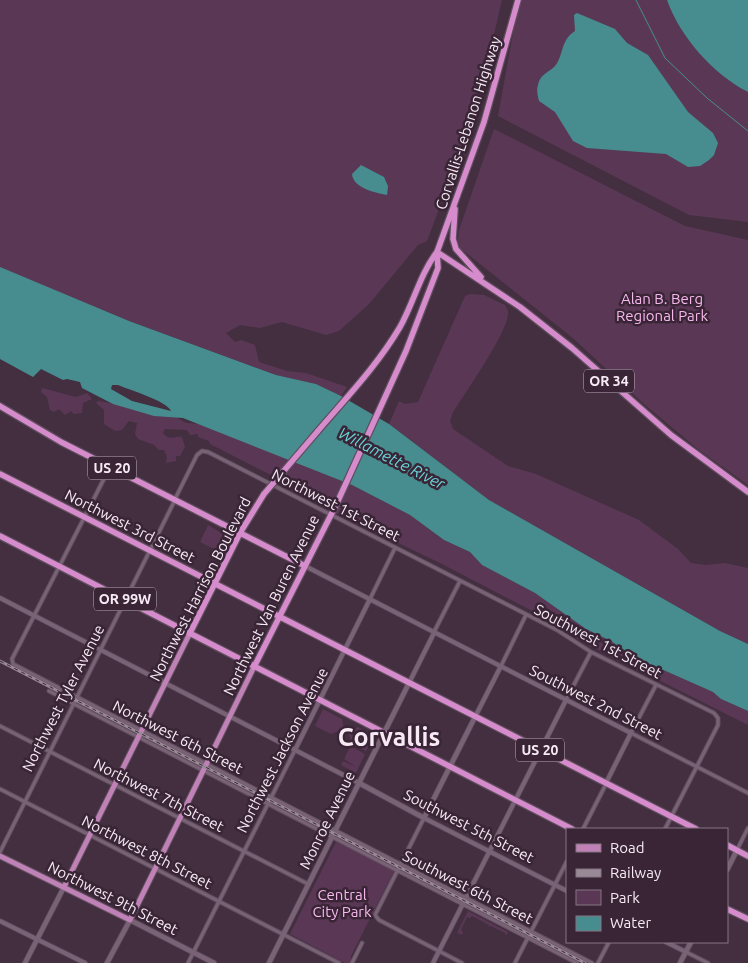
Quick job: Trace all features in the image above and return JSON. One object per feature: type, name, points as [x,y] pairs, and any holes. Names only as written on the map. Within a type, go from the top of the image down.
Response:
[{"type":"highway","name":"Corvallis-Lebanon Highway","points":[[437,252],[455,207],[500,72],[518,0]]},
{"type":"highway","name":"OR 34","points":[[455,207],[453,239],[456,249],[489,285]]},
{"type":"highway","name":"OR 34","points":[[437,252],[489,285],[572,348],[684,445],[748,492]]},
{"type":"highway","name":"Northwest Harrison Boulevard","points":[[190,633],[240,533],[264,494],[375,364],[401,325],[428,264],[437,252]]},
{"type":"highway","name":"Northwest Van Buren Avenue","points":[[254,667],[316,541],[335,517],[337,503],[396,374],[438,268],[437,252]]},
{"type":"highway","name":"US 20","points":[[0,406],[28,424],[305,566]]},
{"type":"highway","name":"Northwest 3rd Street","points":[[0,474],[409,683]]},
{"type":"highway","name":"OR 99W","points":[[0,536],[190,633]]},
{"type":"highway","points":[[190,633],[570,828]]},
{"type":"highway","name":"US 20","points":[[409,683],[694,828]]},
{"type":"highway","points":[[728,846],[748,856]]},
{"type":"highway","points":[[728,909],[748,919]]},
{"type":"main road","name":"Northwest Harrison Boulevard","points":[[26,963],[190,633]]},
{"type":"main road","name":"Northwest Van Buren Avenue","points":[[107,963],[254,667]]},
{"type":"main road","name":"Monroe Avenue","points":[[269,963],[409,683]]},
{"type":"main road","points":[[424,818],[475,716]]},
{"type":"main road","name":"Southwest 5th Street","points":[[359,783],[424,818]]},
{"type":"main road","points":[[728,868],[737,850]]},
{"type":"main road","name":"Northwest 9th Street","points":[[0,856],[214,963]]},
{"type":"main road","points":[[680,963],[690,943]]},
{"type":"street","name":"Northwest Tyler Avenue","points":[[0,852],[196,456],[200,452]]},
{"type":"street","name":"Northwest 1st Street","points":[[200,452],[208,452],[460,581]]},
{"type":"street","points":[[34,616],[110,467]]},
{"type":"street","name":"Northwest Jackson Avenue","points":[[188,963],[395,548]]},
{"type":"street","name":"Southwest 2nd Street","points":[[305,566],[748,793]]},
{"type":"street","name":"Southwest 1st Street","points":[[460,581],[557,630],[591,652],[714,714],[718,718],[718,725],[698,766]]},
{"type":"street","name":"Monroe Avenue","points":[[409,683],[460,581]]},
{"type":"street","points":[[0,598],[359,783]]},
{"type":"street","points":[[475,716],[526,615]]},
{"type":"street","name":"Northwest 6th Street","points":[[34,616],[12,662],[76,697],[335,830]]},
{"type":"street","points":[[433,963],[591,652]]},
{"type":"street","points":[[584,828],[656,685]]},
{"type":"street","name":"Northwest 6th Street","points":[[49,691],[332,837]]},
{"type":"street","name":"Northwest 7th Street","points":[[0,726],[308,884]]},
{"type":"street","points":[[666,828],[698,766]]},
{"type":"street","name":"Northwest 8th Street","points":[[0,789],[339,963]]},
{"type":"street","points":[[424,818],[375,915],[379,920],[462,963]]},
{"type":"street","name":"Southwest 5th Street","points":[[424,818],[566,890]]},
{"type":"street","points":[[737,850],[748,828]]},
{"type":"street","name":"Southwest 6th Street","points":[[335,830],[592,963]]},
{"type":"street","name":"Southwest 6th Street","points":[[332,837],[577,963]]},
{"type":"street","points":[[515,963],[566,864]]},
{"type":"street","points":[[0,920],[86,963]]},
{"type":"street","points":[[352,963],[362,943]]},
{"type":"street","points":[[598,963],[608,943]]},
{"type":"street","points":[[668,943],[708,963]]},
{"type":"green space","points":[[0,0],[502,0],[469,122],[427,241],[418,245],[369,304],[339,331],[326,335],[282,322],[260,328],[240,325],[226,333],[235,342],[241,340],[255,345],[259,362],[287,371],[306,373],[347,387],[341,396],[316,384],[276,375],[129,321],[0,268]]},
{"type":"green space","points":[[519,0],[667,0],[680,27],[699,53],[722,75],[748,92],[748,222],[689,215],[498,116]]},
{"type":"green space","name":"Alan B. Berg Regional Park","points":[[494,129],[685,226],[748,240],[748,485],[699,450],[644,404],[574,339],[460,248],[458,240],[459,230]]},
{"type":"green space","points":[[470,294],[484,295],[505,305],[508,312],[507,320],[494,347],[453,412],[450,421],[453,429],[508,466],[536,474],[639,520],[678,549],[691,563],[705,565],[725,563],[748,568],[748,644],[720,631],[489,500],[389,424],[399,401],[405,404],[418,402],[465,296]]},
{"type":"green space","points":[[42,388],[76,397],[87,393],[92,399],[83,403],[82,413],[74,414],[71,411],[65,415],[59,409],[54,412],[50,410],[47,397],[41,392]]},
{"type":"green space","points":[[98,401],[169,413],[186,423],[201,424],[352,485],[410,515],[444,540],[470,552],[482,565],[535,593],[586,629],[611,641],[634,657],[713,692],[721,699],[748,711],[748,725],[579,640],[563,627],[442,564],[334,512],[322,501],[210,444],[209,441],[198,437],[198,434],[190,435],[187,430],[165,429],[163,433],[167,437],[182,437],[185,447],[180,456],[176,456],[176,461],[166,463],[167,457],[164,450],[159,450],[154,445],[138,439],[135,434],[137,423],[129,421],[122,430],[115,431],[104,424],[104,410],[96,403]]},
{"type":"green space","points":[[208,525],[228,537],[222,553],[200,542]]},
{"type":"green space","points":[[323,709],[342,719],[344,729],[331,734],[315,726]]},
{"type":"green space","points":[[358,727],[375,736],[366,751],[352,744],[348,731]]},
{"type":"green space","points":[[350,746],[365,754],[356,773],[341,765],[343,761],[356,767],[344,759]]},
{"type":"green space","name":"Central City Park","points":[[336,842],[387,865],[394,871],[351,956],[351,963],[345,963],[290,934]]},
{"type":"green space","points":[[468,911],[508,932],[506,936],[505,933],[491,926],[488,927],[489,925],[472,916],[470,918],[467,917],[461,930],[463,932],[462,935],[457,933]]},
{"type":"water","points":[[667,0],[748,0],[748,92],[722,75],[699,53],[680,27]]},
{"type":"water","points":[[577,13],[615,29],[627,43],[648,55],[688,112],[713,133],[718,143],[714,155],[709,160],[700,166],[688,167],[666,154],[587,148],[573,141],[555,112],[539,101],[537,89],[540,79],[559,60],[566,40],[575,31],[574,15]]},
{"type":"water","points":[[361,165],[384,177],[388,186],[387,195],[366,189],[356,183],[352,174]]},
{"type":"water","name":"Willamette River","points":[[0,267],[129,321],[276,375],[316,384],[389,424],[489,500],[720,631],[748,644],[748,711],[721,699],[713,692],[634,657],[611,641],[586,629],[535,593],[482,565],[470,552],[444,540],[410,515],[352,485],[183,418],[154,416],[113,404],[82,388],[80,382],[63,380],[41,369],[33,377],[0,359]],"holes":[[[112,385],[118,385],[163,403],[171,411],[132,401],[111,389]]]},
{"type":"waterway","points":[[636,0],[665,58],[707,98],[748,131]]},
{"type":"railway","points":[[0,661],[585,963]]},
{"type":"district","name":"Corvallis","points":[[389,737]]}]
